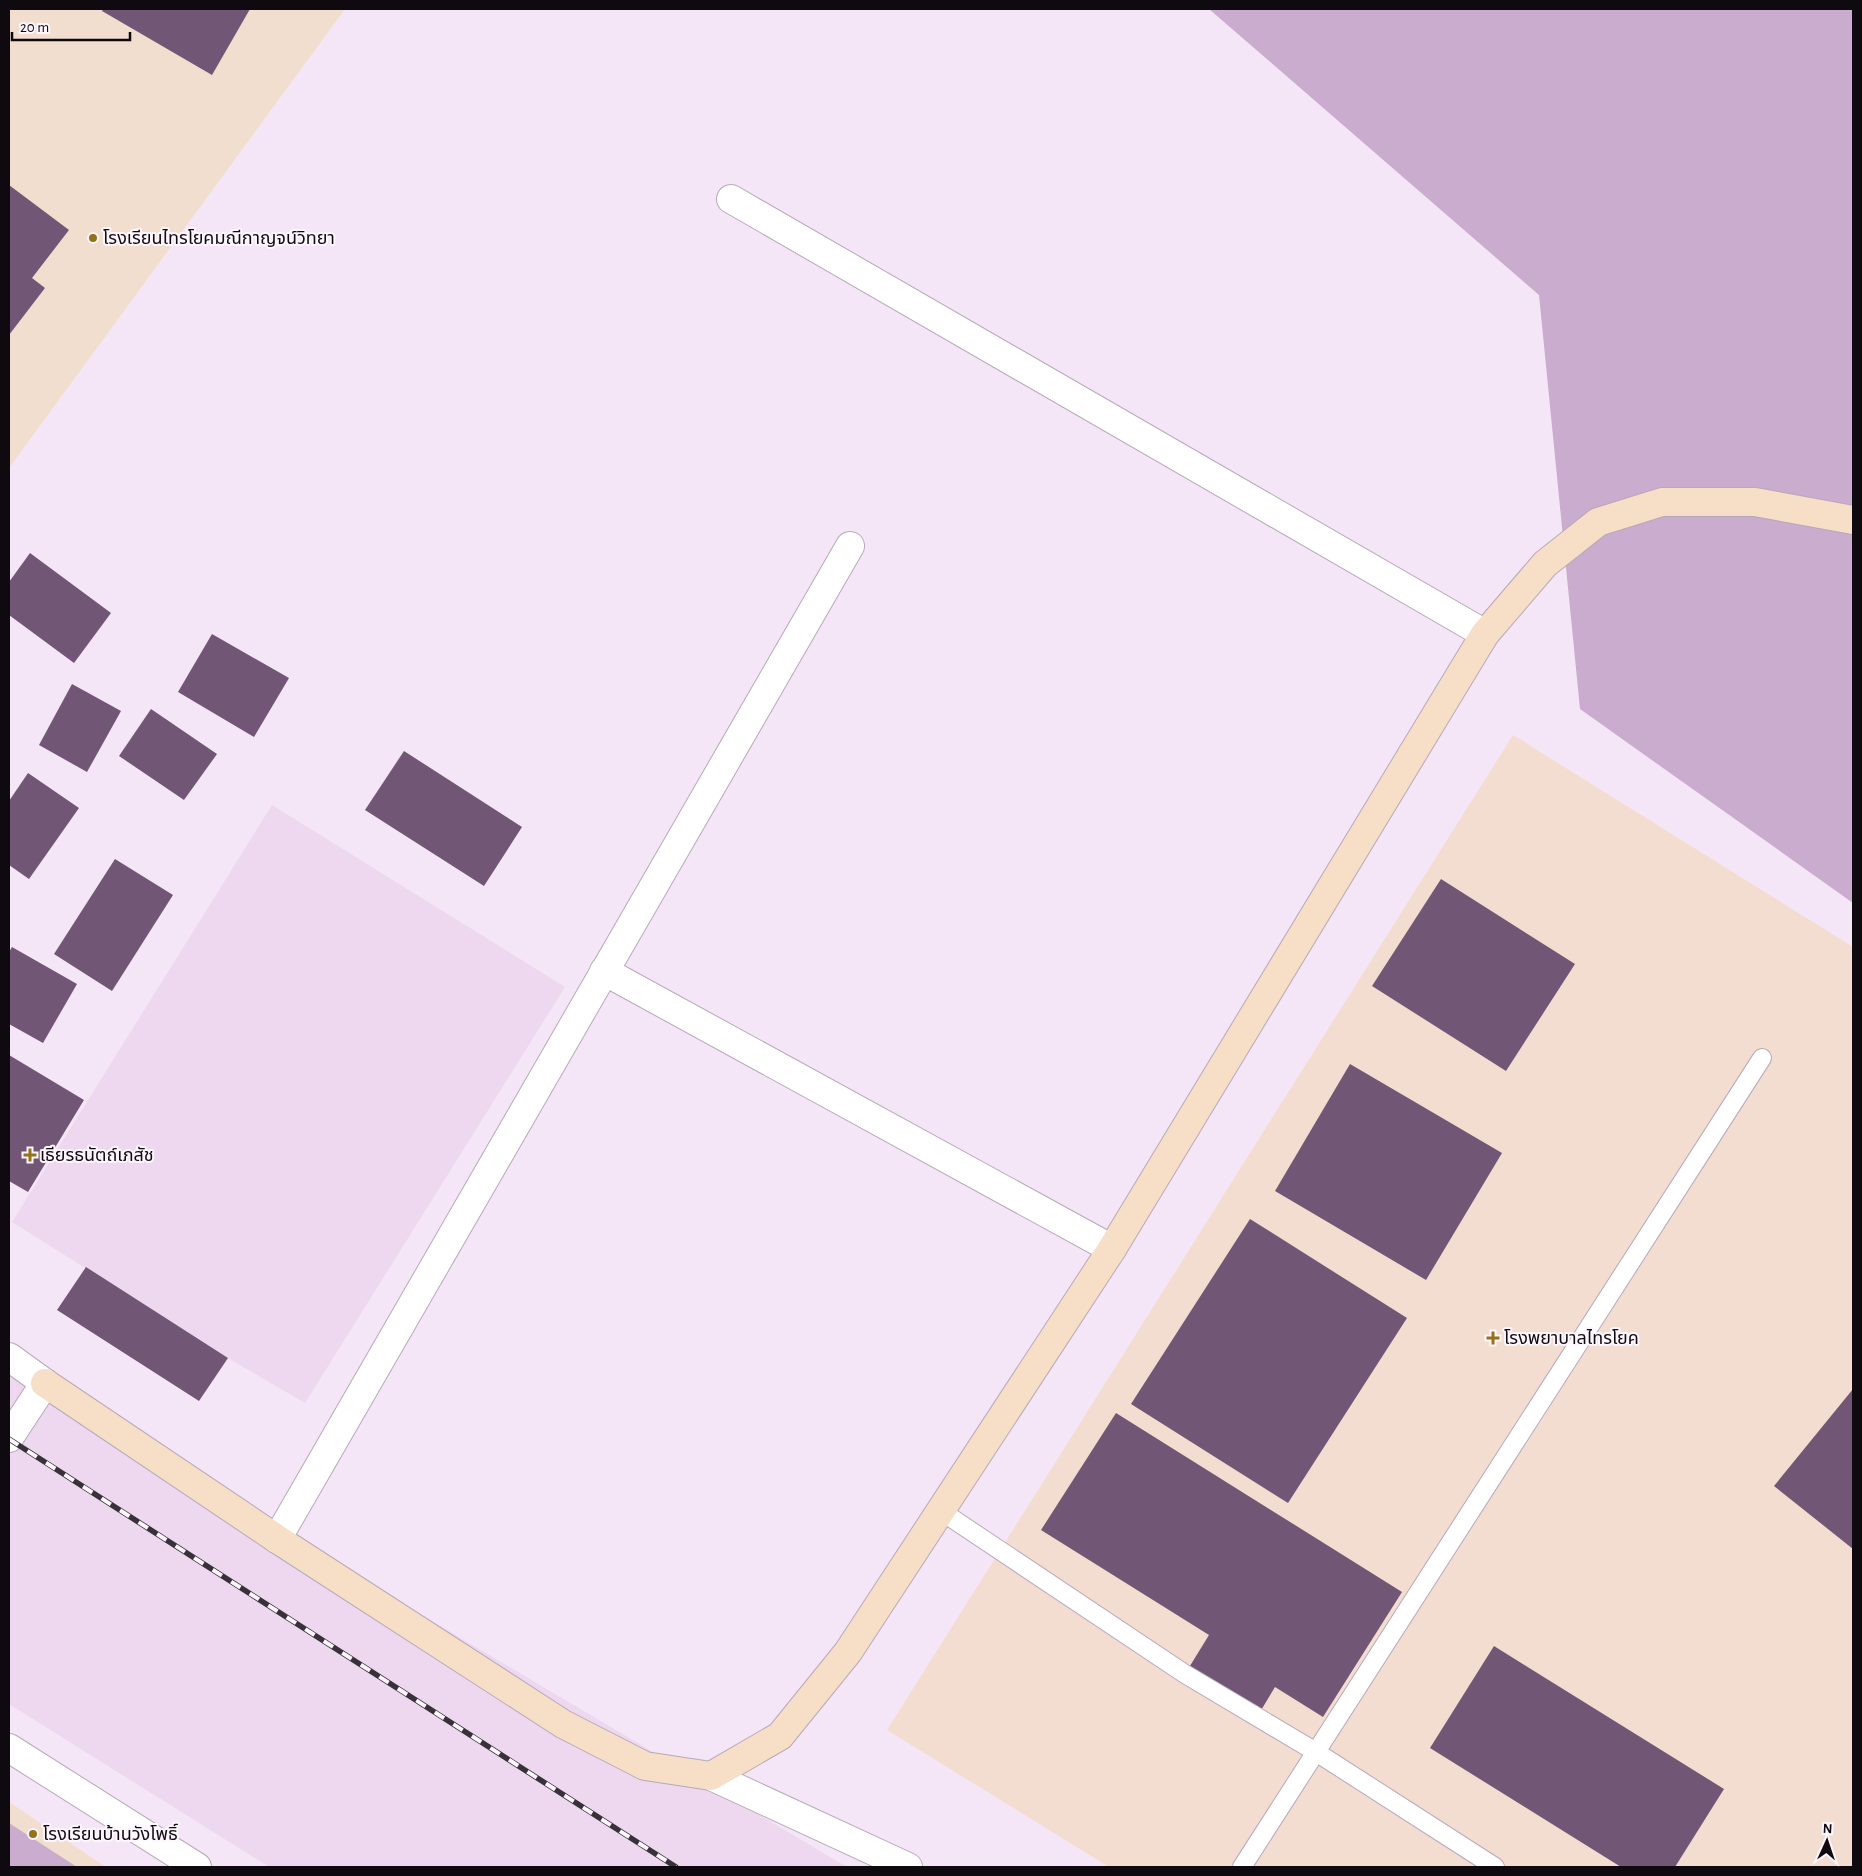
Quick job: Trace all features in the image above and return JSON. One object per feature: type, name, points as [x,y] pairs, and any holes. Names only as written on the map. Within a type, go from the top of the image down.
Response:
[{"type":"main road","points":[[45,1383],[277,1539],[563,1724],[645,1766],[711,1776],[780,1736],[848,1652],[1112,1249],[1485,634],[1545,564],[1598,522],[1662,502],[1755,502],[1853,520]]},
{"type":"street","points":[[731,199],[1485,634]]},
{"type":"street","points":[[277,1539],[850,546]]},
{"type":"street","points":[[604,971],[1112,1249]]},
{"type":"street","points":[[9,1357],[45,1383],[9,1438]]},
{"type":"street","points":[[9,1748],[197,1867]]},
{"type":"street","points":[[711,1776],[908,1867]]},
{"type":"lane","points":[[1242,1867],[1762,1058]]},
{"type":"lane","points":[[941,1511],[1185,1674],[1316,1752],[1495,1867]]},
{"type":"shaded area","name":"โรงเรียนไทรโยคมณีกาญจน์วิทยา","points":[[9,9],[345,9],[9,468]]},
{"type":"shaded area","points":[[1209,9],[1853,9],[1853,903],[1580,709],[1539,295]]},
{"type":"shaded area","name":"โรงพยาบาลไทรโยค","points":[[1513,735],[1853,947],[1853,1867],[1109,1867],[887,1730]]},
{"type":"shaded area","points":[[272,805],[565,987],[305,1403],[228,1358],[12,1222]]},
{"type":"shaded area","points":[[9,1370],[847,1867],[269,1867],[9,1704]]},
{"type":"shaded area","name":"โรงเรียนบ้านวังโพธิ์","points":[[9,1802],[106,1867],[9,1867]]},
{"type":"shaded area","points":[[9,1823],[77,1867],[9,1867]]},
{"type":"building","points":[[103,9],[250,9],[212,75],[102,11]]},
{"type":"building","points":[[9,185],[69,230],[32,278],[45,288],[9,335]]},
{"type":"building","points":[[30,553],[111,613],[74,663],[9,615],[9,582]]},
{"type":"building","points":[[212,634],[289,678],[254,737],[178,692]]},
{"type":"building","points":[[72,684],[121,711],[87,772],[39,745]]},
{"type":"building","points":[[151,709],[217,754],[184,800],[119,756]]},
{"type":"building","points":[[404,751],[522,827],[484,886],[365,810]]},
{"type":"building","points":[[28,773],[79,808],[29,879],[9,865],[9,801]]},
{"type":"building","points":[[115,859],[173,895],[112,991],[54,954]]},
{"type":"building","points":[[1441,879],[1575,964],[1506,1071],[1372,986]]},
{"type":"building","points":[[12,947],[77,984],[43,1043],[9,1024],[9,952]]},
{"type":"building","name":"เธียรธนัตถ์เภสัช","points":[[9,1055],[84,1100],[28,1192],[9,1181]]},
{"type":"building","points":[[1350,1064],[1502,1153],[1426,1280],[1275,1191]]},
{"type":"building","points":[[1250,1219],[1407,1318],[1288,1503],[1131,1404]]},
{"type":"building","points":[[86,1267],[228,1358],[199,1401],[57,1310]]},
{"type":"building","points":[[1853,1389],[1853,1549],[1774,1486]]},
{"type":"building","points":[[1116,1413],[1402,1592],[1323,1717],[1275,1687],[1257,1717],[1185,1674],[1209,1635],[1041,1530]]},
{"type":"building","points":[[1494,1646],[1724,1789],[1675,1867],[1621,1867],[1430,1748]]},
{"type":"railway","points":[[9,1439],[676,1867]]},
{"type":"place","name":"โรงเรียนไทรโยคมณีกาญจน์วิทยา","points":[[93,238]]},
{"type":"place","name":"เธียรธนัตถ์เภสัช","points":[[30,1155]]},
{"type":"place","name":"โรงพยาบาลไทรโยค","points":[[1493,1338]]},
{"type":"place","name":"โรงเรียนบ้านวังโพธิ์","points":[[33,1834]]}]
